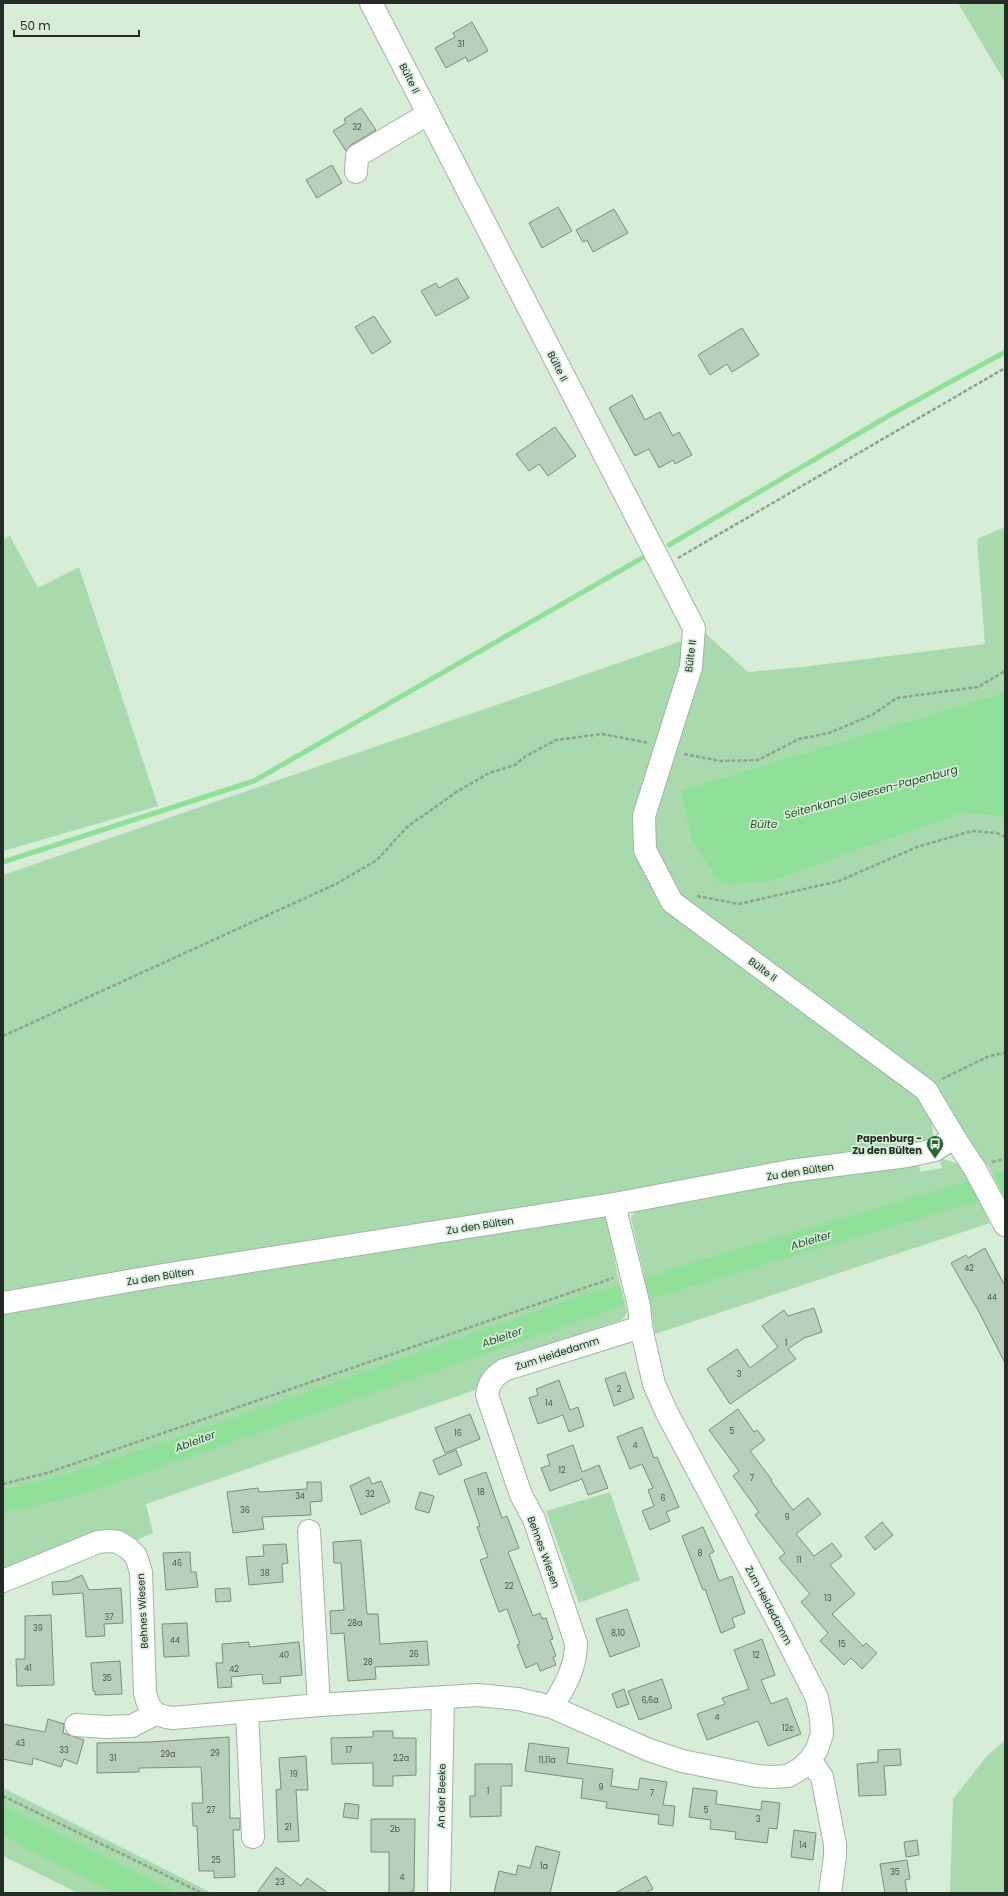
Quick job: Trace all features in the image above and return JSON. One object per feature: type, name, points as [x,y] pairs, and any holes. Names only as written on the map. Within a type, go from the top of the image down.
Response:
[{"type":"street","name":"Bülte II","points":[[371,3],[694,628],[691,667],[644,816],[645,850],[672,902],[926,1090],[975,1169],[1005,1225]]},
{"type":"street","points":[[356,172],[357,156],[428,114]]},
{"type":"street","name":"Zu den Bülten","points":[[3,1303],[171,1274],[614,1204],[790,1171],[907,1156],[934,1150],[954,1137]]},
{"type":"street","name":"Zum Heidedamm","points":[[614,1204],[639,1306],[640,1326],[654,1384],[666,1414],[763,1593],[817,1698],[822,1734],[817,1748],[810,1760]]},
{"type":"street","name":"Zum Heidedamm","points":[[488,1396],[489,1387],[494,1377],[504,1370],[640,1326]]},
{"type":"street","name":"Behnes Wiesen","points":[[488,1396],[521,1495],[534,1519],[576,1643],[576,1655],[573,1670],[552,1707]]},
{"type":"street","points":[[309,1531],[320,1705]]},
{"type":"street","name":"Behnes Wiesen","points":[[3,1581],[98,1542],[118,1542],[128,1548],[136,1556],[141,1572],[145,1693],[148,1705],[156,1714]]},
{"type":"street","points":[[76,1725],[106,1727],[132,1726],[156,1714],[173,1718],[320,1705],[478,1695],[518,1699],[552,1707],[649,1750],[682,1761],[757,1776],[773,1778],[788,1776],[800,1769],[810,1760],[822,1777],[835,1844],[835,1856],[830,1893]]},
{"type":"street","name":"An der Beeke","points":[[439,1893],[442,1698]]},
{"type":"street","points":[[247,1712],[252,1837]]},
{"type":"path","points":[[663,569],[689,551],[1005,368]]},
{"type":"path","points":[[3,1036],[336,884],[377,860],[407,827],[458,790],[489,773],[514,764],[556,740],[602,734],[646,742],[666,750],[720,761],[758,760],[799,739],[829,733],[872,714],[897,698],[978,687],[1005,671]]},
{"type":"path","points":[[672,902],[695,895],[739,904],[839,881],[917,848],[972,831],[997,833],[1005,837]]},
{"type":"path","points":[[926,1090],[947,1075],[988,1056],[1005,1053]]},
{"type":"path","points":[[3,1484],[47,1473],[614,1278],[632,1278]]},
{"type":"path","points":[[3,1796],[202,1893]]},
{"type":"shaded area","points":[[958,3],[1005,3],[1005,82]]},
{"type":"shaded area","points":[[1005,527],[1005,692],[681,790],[772,881],[963,813],[1005,817],[1005,1199],[988,1165],[983,1166],[932,1118],[933,1135],[930,1141],[606,1215],[619,1282],[627,1310],[625,1317],[622,1320],[498,1361],[483,1372],[478,1389],[146,1504],[153,1533],[137,1540],[119,1530],[108,1529],[84,1536],[3,1570],[3,875],[705,633],[748,672],[802,667],[985,644],[977,539]]},
{"type":"shaded area","points":[[10,536],[38,588],[79,567],[158,806],[3,851],[3,540]]},
{"type":"shaded area","points":[[940,1158],[959,1164],[965,1172],[990,1223],[655,1334],[650,1302],[631,1218],[635,1211],[643,1204],[919,1162],[920,1172],[942,1168]]},
{"type":"shaded area","points":[[610,1492],[640,1580],[579,1603],[546,1511]]},
{"type":"shaded area","points":[[1005,1740],[1005,1893],[950,1893],[953,1799],[987,1756]]},
{"type":"shaded area","points":[[3,1788],[212,1893],[78,1893],[3,1856]]},
{"type":"water","name":"Bülte","points":[[1005,692],[1005,817],[963,813],[772,881],[720,884],[691,838],[681,790]]},
{"type":"water","points":[[1005,1170],[1005,1195],[1004,1196],[992,1174]]},
{"type":"water","name":"Ableiter","points":[[969,1181],[979,1201],[649,1299],[644,1279],[674,1268]]},
{"type":"water","name":"Ableiter","points":[[620,1285],[625,1304],[611,1310],[80,1495],[3,1513],[3,1490],[47,1480],[162,1443],[588,1293]]},
{"type":"water","points":[[3,1805],[178,1893],[115,1893],[25,1848],[3,1834]]},
{"type":"building","points":[[472,22],[488,51],[468,62],[466,57],[446,68],[435,48],[455,37],[453,33]]},
{"type":"building","points":[[361,108],[376,130],[351,145],[346,151],[333,131],[346,123],[344,119]]},
{"type":"building","points":[[332,165],[342,183],[317,198],[306,180]]},
{"type":"building","points":[[558,207],[572,231],[542,248],[529,223]]},
{"type":"building","points":[[614,209],[628,233],[593,252],[587,240],[583,242],[576,230]]},
{"type":"building","points":[[457,278],[469,298],[436,316],[421,291],[436,283],[439,288]]},
{"type":"building","points":[[374,316],[391,342],[372,354],[355,327]]},
{"type":"building","points":[[742,328],[759,355],[732,372],[727,364],[710,375],[698,355]]},
{"type":"building","points":[[632,395],[645,420],[660,412],[673,436],[679,432],[692,455],[675,464],[673,460],[659,468],[649,449],[635,456],[609,408]]},
{"type":"building","points":[[555,427],[576,456],[548,476],[539,464],[529,471],[516,454]]},
{"type":"building","points":[[985,1248],[1005,1286],[1005,1363],[979,1312],[951,1263],[966,1255],[968,1258]]},
{"type":"building","points":[[814,1308],[822,1332],[804,1338],[788,1349],[796,1359],[730,1404],[707,1369],[737,1349],[750,1368],[778,1347],[762,1326],[784,1310],[788,1316]]},
{"type":"building","points":[[625,1372],[634,1398],[614,1406],[605,1379]]},
{"type":"building","points":[[559,1380],[570,1410],[578,1407],[584,1426],[569,1432],[563,1415],[538,1424],[529,1398],[538,1395],[536,1389]]},
{"type":"building","points":[[738,1409],[754,1432],[757,1430],[765,1440],[750,1451],[793,1510],[808,1498],[821,1514],[796,1534],[814,1556],[832,1543],[842,1556],[830,1565],[855,1594],[832,1614],[863,1646],[866,1643],[877,1653],[862,1669],[851,1658],[844,1665],[820,1641],[828,1633],[801,1602],[810,1594],[779,1558],[785,1553],[755,1515],[759,1512],[733,1476],[739,1471],[709,1430]]},
{"type":"building","points":[[470,1414],[480,1439],[445,1453],[435,1428]]},
{"type":"building","points":[[642,1427],[654,1458],[657,1457],[679,1507],[666,1512],[670,1521],[650,1530],[642,1511],[654,1506],[648,1490],[653,1488],[642,1464],[630,1469],[617,1437]]},
{"type":"building","points":[[573,1445],[582,1472],[599,1465],[608,1488],[588,1495],[582,1479],[550,1491],[541,1468],[550,1465],[547,1455]]},
{"type":"building","points":[[456,1450],[462,1465],[439,1475],[433,1460]]},
{"type":"building","points":[[486,1472],[502,1518],[507,1516],[519,1548],[508,1552],[533,1616],[540,1613],[542,1619],[546,1618],[553,1639],[550,1640],[556,1656],[553,1657],[556,1665],[540,1671],[537,1663],[526,1668],[517,1645],[520,1644],[507,1609],[499,1612],[480,1560],[488,1557],[477,1527],[480,1526],[464,1480]]},
{"type":"building","points":[[369,1477],[372,1484],[381,1481],[390,1502],[361,1515],[350,1486]]},
{"type":"building","points":[[307,1482],[321,1482],[322,1501],[310,1502],[311,1515],[262,1517],[264,1529],[233,1533],[227,1492],[258,1488],[259,1492],[307,1489]]},
{"type":"building","points":[[420,1492],[434,1496],[429,1513],[415,1509]]},
{"type":"building","points":[[882,1522],[893,1535],[875,1550],[865,1537]]},
{"type":"building","points":[[703,1527],[714,1552],[709,1554],[719,1581],[732,1576],[745,1613],[732,1618],[735,1627],[721,1633],[705,1589],[703,1590],[682,1536]]},
{"type":"building","points":[[361,1540],[367,1614],[378,1614],[380,1644],[427,1641],[429,1665],[375,1667],[376,1679],[348,1681],[344,1633],[331,1634],[330,1611],[344,1610],[341,1563],[334,1563],[333,1542]]},
{"type":"building","points":[[286,1544],[288,1563],[282,1564],[283,1582],[249,1585],[246,1557],[264,1556],[263,1545]]},
{"type":"building","points":[[190,1552],[191,1572],[196,1572],[198,1587],[166,1590],[163,1553]]},
{"type":"building","points":[[82,1575],[89,1590],[121,1588],[123,1623],[104,1624],[105,1636],[86,1637],[83,1593],[53,1595],[52,1582],[69,1581]]},
{"type":"building","points":[[230,1588],[231,1601],[216,1602],[215,1589]]},
{"type":"building","points":[[627,1609],[640,1646],[610,1657],[596,1619]]},
{"type":"building","points":[[51,1615],[54,1685],[17,1686],[16,1659],[25,1659],[25,1616]]},
{"type":"building","points":[[187,1623],[189,1656],[164,1657],[162,1624]]},
{"type":"building","points":[[762,1639],[775,1675],[761,1680],[771,1704],[787,1698],[801,1734],[768,1746],[758,1721],[707,1740],[697,1714],[725,1704],[722,1698],[749,1689],[734,1650]]},
{"type":"building","points":[[249,1642],[249,1647],[299,1642],[302,1675],[280,1677],[281,1683],[263,1684],[262,1674],[231,1677],[232,1687],[218,1688],[216,1663],[223,1663],[222,1644]]},
{"type":"building","points":[[120,1661],[122,1694],[95,1695],[95,1691],[93,1691],[91,1663]]},
{"type":"building","points":[[662,1679],[672,1708],[639,1720],[628,1691]]},
{"type":"building","points":[[624,1689],[629,1704],[617,1708],[612,1694]]},
{"type":"building","points":[[48,1719],[64,1724],[63,1733],[84,1740],[77,1764],[64,1759],[61,1767],[33,1758],[32,1765],[3,1759],[3,1724],[45,1732]]},
{"type":"building","points":[[373,1731],[393,1731],[393,1738],[416,1738],[416,1775],[393,1776],[393,1786],[373,1786],[373,1763],[332,1764],[331,1738],[373,1737]]},
{"type":"building","points":[[229,1737],[230,1818],[240,1818],[240,1830],[233,1830],[235,1877],[214,1878],[214,1871],[199,1871],[197,1826],[193,1826],[192,1803],[203,1803],[201,1767],[139,1768],[139,1772],[97,1773],[97,1743],[150,1742]]},
{"type":"building","points":[[529,1743],[569,1748],[567,1763],[613,1769],[611,1786],[638,1790],[640,1778],[667,1782],[663,1805],[675,1806],[673,1826],[658,1824],[659,1815],[606,1808],[607,1802],[581,1798],[583,1779],[525,1771]]},
{"type":"building","points":[[900,1749],[901,1765],[884,1766],[886,1795],[859,1796],[857,1764],[878,1762],[878,1750]]},
{"type":"building","points":[[306,1756],[308,1790],[296,1790],[299,1841],[278,1842],[276,1790],[281,1789],[279,1758]]},
{"type":"building","points":[[475,1764],[512,1764],[512,1786],[501,1786],[501,1816],[470,1817],[470,1796],[475,1796]]},
{"type":"building","points":[[693,1788],[717,1791],[716,1804],[761,1810],[762,1801],[780,1803],[777,1829],[769,1828],[767,1843],[735,1839],[736,1832],[710,1829],[711,1820],[689,1817]]},
{"type":"building","points":[[345,1803],[359,1805],[358,1819],[343,1817]]},
{"type":"building","points":[[371,1819],[415,1819],[414,1891],[411,1891],[411,1893],[389,1893],[389,1852],[371,1852]]},
{"type":"building","points":[[794,1830],[816,1833],[813,1860],[791,1857]]},
{"type":"building","points":[[917,1840],[919,1855],[906,1857],[904,1842]]},
{"type":"building","points":[[536,1846],[560,1852],[550,1893],[494,1893],[499,1871],[516,1875],[518,1865],[530,1868]]},
{"type":"building","points":[[907,1860],[910,1879],[905,1880],[907,1893],[885,1893],[880,1864]]},
{"type":"building","points":[[276,1867],[301,1886],[307,1878],[328,1893],[257,1893]]},
{"type":"building","points":[[646,1876],[653,1889],[645,1893],[615,1893]]},
{"type":"waterway","points":[[669,545],[890,415],[1005,352]]},
{"type":"waterway","points":[[3,862],[254,781],[642,558]]},
{"type":"place","name":"Papenburg - Zu den Bülten","points":[[935,1159]]},
{"type":"water label","name":"Seitenkanal Gleesen-Papenburg","points":[[871,792]]}]
